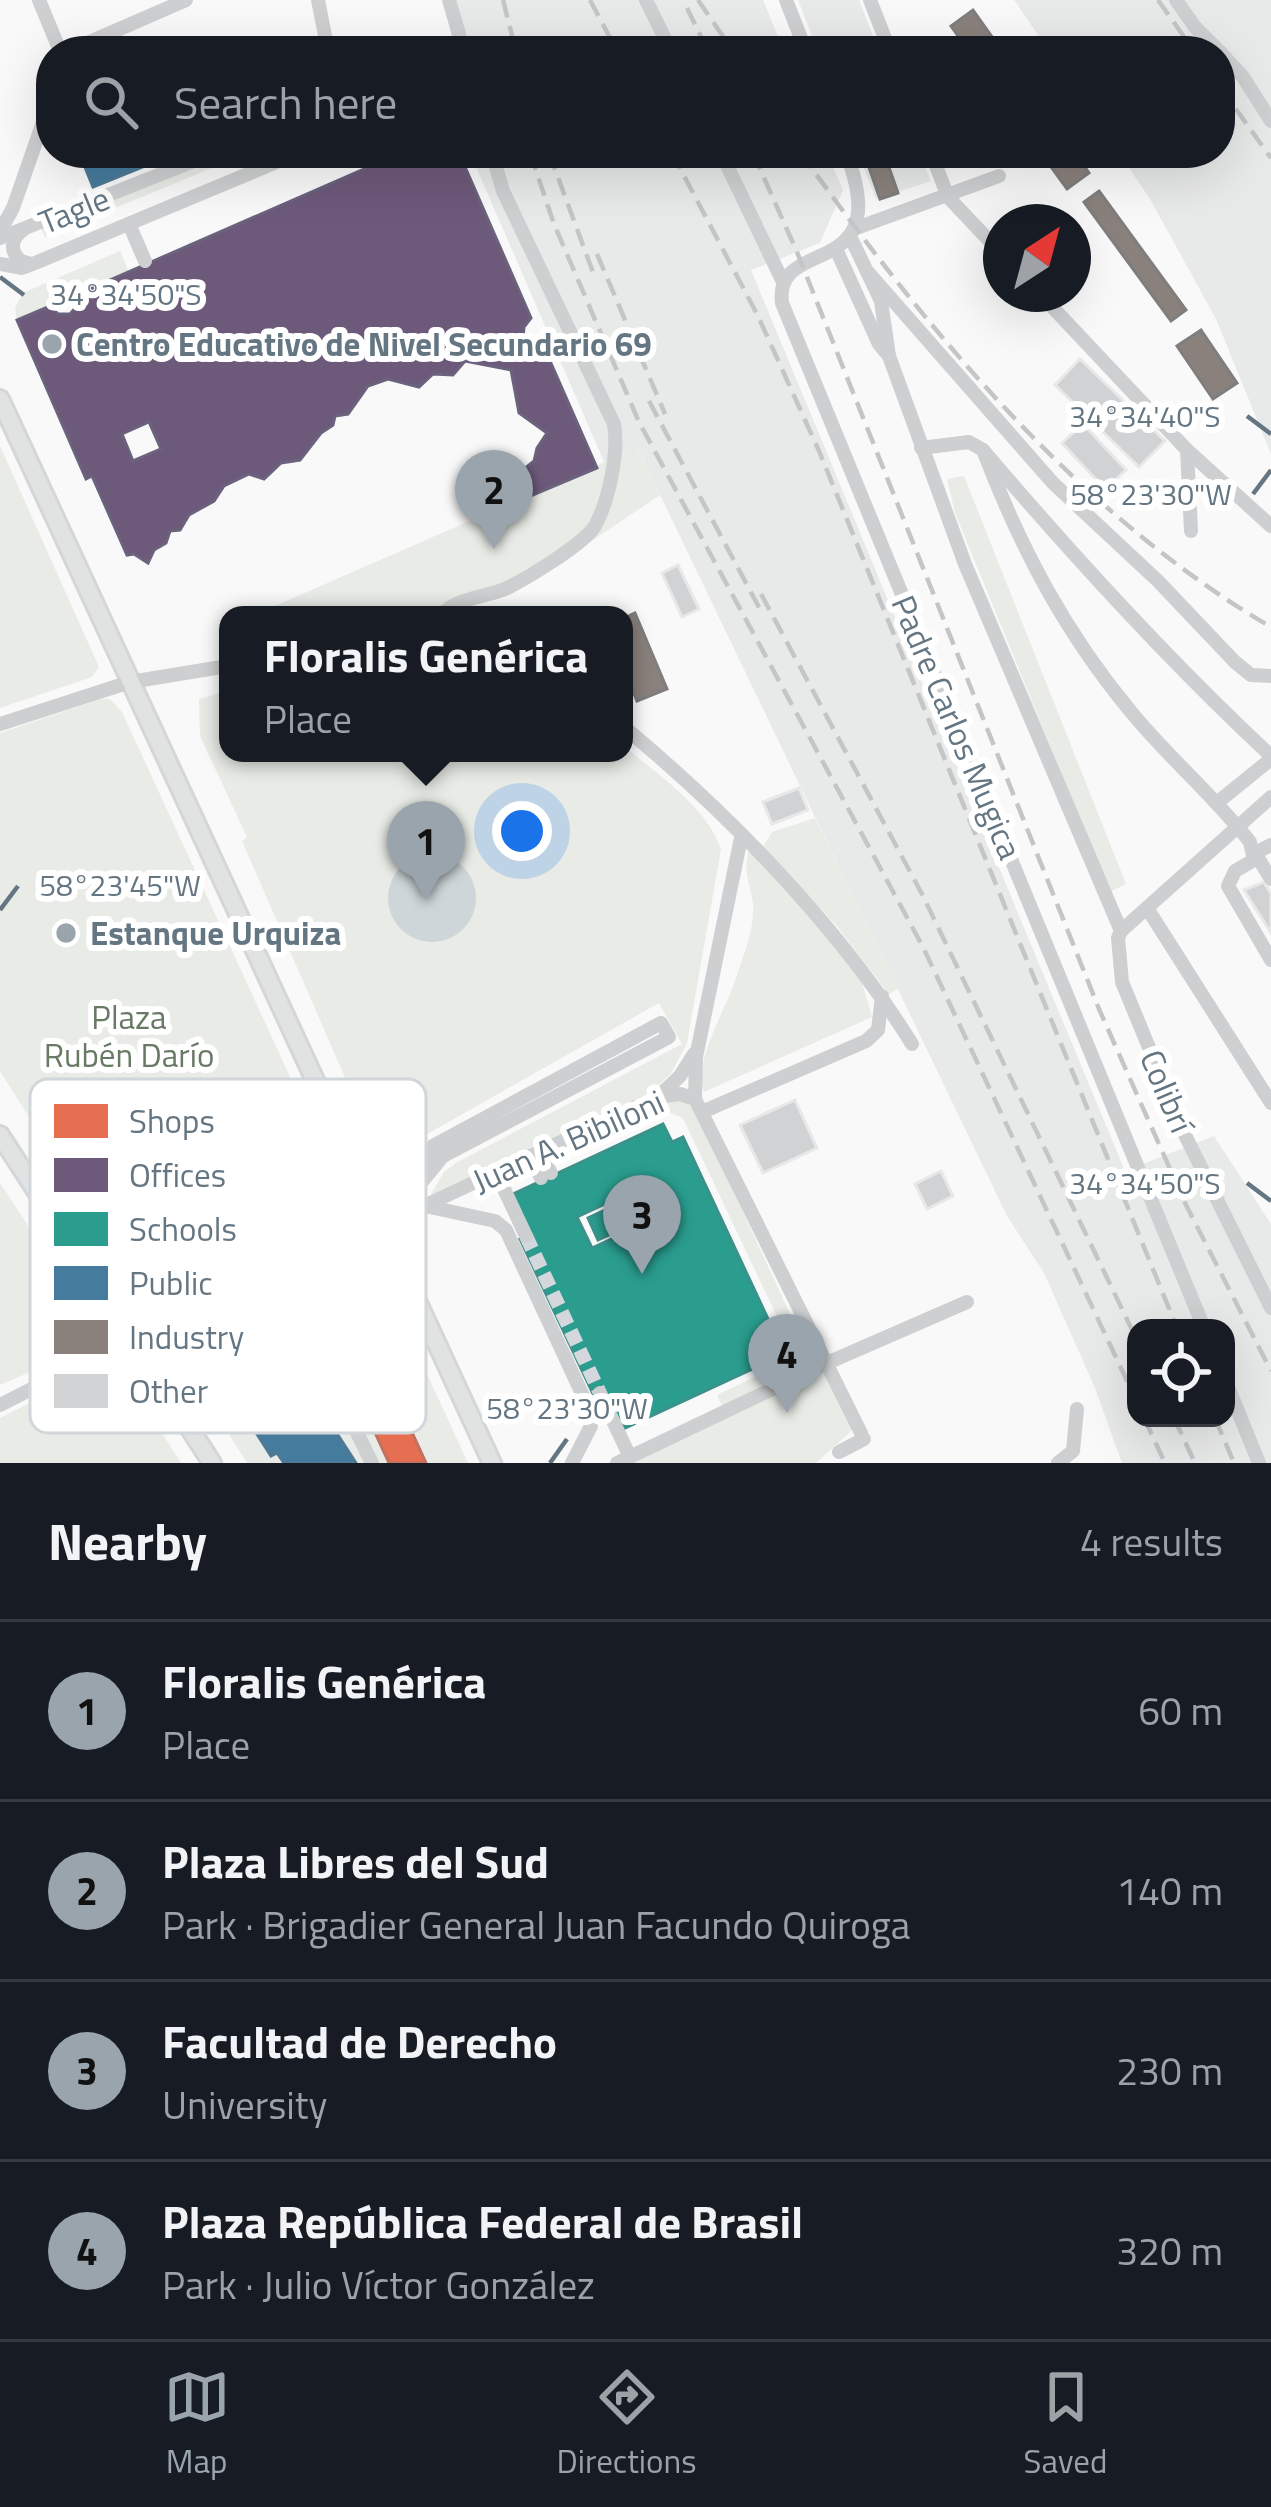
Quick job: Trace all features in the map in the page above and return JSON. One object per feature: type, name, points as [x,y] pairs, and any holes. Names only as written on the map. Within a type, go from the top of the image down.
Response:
[{"type":"main road","points":[[0,399],[312,1079]]},
{"type":"main road","points":[[0,1135],[30,1181]]},
{"type":"main road","points":[[426,1324],[492,1463]]},
{"type":"main road","points":[[193,1433],[212,1463]]},
{"type":"street","points":[[39,0],[54,36]]},
{"type":"street","points":[[103,36],[186,0]]},
{"type":"street","points":[[318,0],[325,36]]},
{"type":"street","points":[[449,0],[460,36]]},
{"type":"street","points":[[646,0],[664,36]]},
{"type":"street","points":[[786,0],[800,36]]},
{"type":"street","points":[[870,0],[884,36]]},
{"type":"street","points":[[1181,1],[1208,36]]},
{"type":"street","points":[[1235,68],[1271,121]]},
{"type":"street","points":[[0,235],[36,142]]},
{"type":"street","name":"Tagle","points":[[0,235],[177,168]]},
{"type":"street","points":[[0,264],[22,268],[262,168]]},
{"type":"street","points":[[453,606],[507,588],[587,535],[604,501],[615,444],[614,424],[496,168]]},
{"type":"street","name":"Padre Carlos Mugica","points":[[728,168],[784,282],[781,294],[787,316],[1200,1319]]},
{"type":"street","points":[[851,168],[860,199],[852,232],[881,301],[889,356]]},
{"type":"street","points":[[937,168],[948,197],[983,234]]},
{"type":"street","points":[[784,282],[793,270],[836,249],[852,232],[998,176]]},
{"type":"street","points":[[129,224],[145,261]]},
{"type":"street","points":[[22,230],[13,242],[15,256],[35,263]]},
{"type":"street","points":[[836,249],[879,344],[889,356]]},
{"type":"street","points":[[867,271],[1053,483],[1158,581],[1235,662],[1251,675],[1271,676]]},
{"type":"street","points":[[1057,312],[1187,450],[1271,526]]},
{"type":"street","name":"Colibrí","points":[[889,356],[921,448],[1121,932],[1122,982],[1185,1136],[1271,1308]]},
{"type":"street","points":[[921,448],[969,442],[982,450],[1179,670],[1271,757],[1218,802]]},
{"type":"street","points":[[982,450],[1047,596],[1135,716],[1237,825],[1271,879]]},
{"type":"street","points":[[1187,450],[1191,531]]},
{"type":"street","points":[[0,724],[130,682],[219,667]]},
{"type":"street","points":[[633,736],[741,838],[833,936],[882,996],[911,1045]]},
{"type":"street","points":[[1121,932],[1271,797]]},
{"type":"street","points":[[741,838],[699,1044],[699,1106],[860,1430],[838,1452]]},
{"type":"street","points":[[1255,853],[1271,845]]},
{"type":"street","points":[[1255,853],[1254,860],[1235,872],[1228,886],[1271,960]]},
{"type":"street","points":[[1147,908],[1271,1103]]},
{"type":"street","points":[[699,1106],[866,1041],[878,1030],[882,996]]},
{"type":"street","points":[[426,1156],[434,1146],[661,1024],[669,1037],[443,1156],[426,1177]]},
{"type":"street","points":[[657,1097],[680,1076],[699,1044]]},
{"type":"street","name":"Juan A. Bibiloni","points":[[426,1205],[657,1097],[680,1094],[699,1106]]},
{"type":"street","points":[[535,1154],[546,1175]]},
{"type":"street","points":[[496,1172],[526,1236]]},
{"type":"street","points":[[426,1206],[495,1221],[506,1230],[591,1412],[591,1426],[572,1463]]},
{"type":"street","points":[[600,1393],[624,1460],[827,1363],[967,1303]]},
{"type":"street","points":[[0,1405],[30,1390]]},
{"type":"street","points":[[1235,1404],[1259,1463]]},
{"type":"street","points":[[1061,1463],[1073,1450],[1077,1409]]},
{"type":"street","points":[[357,1433],[372,1463]]},
{"type":"shaded area","points":[[443,0],[763,0],[778,36],[451,36]]},
{"type":"shaded area","points":[[798,0],[859,0],[873,36],[812,36]]},
{"type":"shaded area","points":[[1014,0],[1271,0],[1271,454],[1216,319],[1129,168],[1235,168],[1235,36],[1039,36]]},
{"type":"shaded area","points":[[477,168],[833,168],[843,190],[820,243],[751,270],[1125,1171],[1214,1136],[1271,1224],[1271,1463],[1122,1463],[1044,1273],[1007,1216],[638,449],[605,464]]},
{"type":"shaded area","points":[[864,168],[926,168],[931,181],[876,199]]},
{"type":"shaded area","points":[[432,854],[449,857],[463,867],[473,881],[473,915],[463,929],[449,939],[432,942],[415,939],[401,929],[391,915],[388,898],[391,881],[401,867],[415,857]]},
{"type":"green space","points":[[187,168],[212,168],[45,237],[41,229]]},
{"type":"green space","points":[[120,251],[129,272],[17,320],[15,308],[23,293]]},
{"type":"green space","points":[[0,446],[99,667],[92,677],[0,708]]},
{"type":"green space","points":[[637,448],[660,495],[511,595],[471,606],[275,606]]},
{"type":"green space","points":[[964,476],[1126,884],[1110,892],[955,513],[947,479]]},
{"type":"green space","points":[[219,693],[219,762],[633,762],[633,753],[693,805],[721,849],[687,1043],[672,1072],[647,1097],[433,1198],[444,1172],[456,1163],[682,1044],[659,1003],[426,1135],[426,1079],[346,1079],[242,841],[247,837],[200,736],[199,699]]},
{"type":"green space","name":"Plaza Rubén Darío","points":[[101,699],[110,699],[122,712],[291,1079],[30,1079],[30,1119],[0,1071],[0,733]]},
{"type":"green space","points":[[815,818],[898,989],[889,994],[836,925],[763,847],[772,832]]},
{"type":"green space","points":[[749,850],[859,972],[872,1017],[704,1092],[706,1051],[752,923]]},
{"type":"green space","points":[[659,1100],[688,1103],[698,1115],[811,1359],[723,1408],[717,1395],[786,1362],[790,1344],[683,1118],[668,1112],[599,1144],[593,1131]]},
{"type":"green space","points":[[0,1183],[30,1229],[30,1372],[0,1385]]},
{"type":"green space","points":[[825,1366],[852,1420],[851,1431],[816,1463],[623,1463]]},
{"type":"green space","points":[[426,1372],[468,1463],[247,1463],[228,1433],[426,1433]]},
{"type":"green space","points":[[30,1403],[30,1433],[162,1433],[181,1463],[0,1463],[0,1418]]},
{"type":"building: Shops","points":[[375,1433],[412,1433],[426,1463],[389,1463]]},
{"type":"building: Offices","points":[[366,168],[465,168],[531,318],[523,338],[532,346],[543,345],[597,468],[516,502],[507,483],[534,461],[547,433],[519,413],[511,370],[465,361],[453,375],[433,374],[419,387],[388,379],[368,386],[348,414],[335,416],[333,425],[300,460],[281,463],[264,479],[249,474],[224,486],[214,501],[189,515],[180,530],[170,531],[148,563],[127,555],[92,476],[86,479],[17,320],[50,306],[58,314],[70,314],[78,305],[78,294]],"holes":[[[149,422],[161,449],[133,461],[122,434]]]},
{"type":"building: Schools","points":[[663,1124],[672,1142],[683,1137],[776,1336],[765,1341],[774,1359],[623,1429],[603,1392],[594,1396],[520,1239],[529,1235],[513,1194]],"holes":[[[657,1180],[671,1211],[592,1248],[577,1217]]]},
{"type":"building: Schools","points":[[650,1189],[661,1211],[598,1240],[588,1218]]},
{"type":"building: Public","points":[[85,168],[140,168],[93,187]]},
{"type":"building: Public","points":[[256,1433],[337,1433],[356,1463],[284,1463],[277,1453],[271,1456]]},
{"type":"building: Industry","points":[[973,10],[991,36],[958,36],[951,26]]},
{"type":"building: Industry","points":[[869,168],[889,168],[898,193],[880,199]]},
{"type":"building: Industry","points":[[1052,168],[1086,168],[1089,173],[1067,189]]},
{"type":"building: Industry","points":[[1099,191],[1186,310],[1171,321],[1091,212],[1091,204],[1084,202]]},
{"type":"building: Industry","points":[[1201,330],[1237,383],[1213,399],[1177,346]]},
{"type":"building: Industry","points":[[633,614],[667,689],[637,701],[633,691]]},
{"type":"building: Other","points":[[1080,359],[1165,441],[1139,467],[1055,385]]},
{"type":"building: Other","points":[[1083,424],[1126,470],[1105,489],[1062,443]]},
{"type":"building: Other","points":[[678,565],[699,609],[682,617],[662,573]]},
{"type":"building: Other","points":[[799,788],[808,810],[772,824],[763,802]]},
{"type":"building: Other","points":[[1264,882],[1271,894],[1271,933],[1244,890]]},
{"type":"building: Other","points":[[795,1100],[817,1148],[763,1173],[740,1125]]},
{"type":"building: Other","points":[[941,1171],[953,1196],[927,1209],[915,1184]]},
{"type":"tunnel","points":[[526,1236],[600,1393]]},
{"type":"railway","points":[[503,0],[512,36]]},
{"type":"railway","points":[[590,0],[609,36]]},
{"type":"railway","points":[[698,0],[723,36]]},
{"type":"railway","points":[[1158,0],[1183,36]]},
{"type":"railway","points":[[687,8],[701,36]]},
{"type":"railway","points":[[1235,108],[1271,158]]},
{"type":"railway","points":[[535,168],[554,224],[639,422],[923,947],[1127,1381]]},
{"type":"railway","points":[[555,168],[594,275]]},
{"type":"railway","points":[[680,168],[758,316],[819,451],[1173,1319]]},
{"type":"railway","points":[[760,168],[1099,1009],[1186,1205],[1271,1371]]},
{"type":"railway","points":[[812,168],[955,352],[1071,475],[1201,582],[1271,627]]},
{"type":"railway","points":[[597,254],[665,414]]},
{"type":"railway","points":[[649,401],[762,613]]},
{"type":"railway","points":[[761,594],[922,894],[1127,1319]]},
{"type":"railway","points":[[1148,1427],[1165,1463]]},
{"type":"railway","points":[[1178,1427],[1195,1463]]},
{"type":"railway","points":[[1219,1427],[1234,1463]]},
{"type":"place","name":"Centro Educativo de Nivel Secundario 69","points":[[52,344]]},
{"type":"place","name":"Plaza Libres del Sud","points":[[494,549]]},
{"type":"place","name":"Floralis Genérica","points":[[426,900]]},
{"type":"place","name":"Estanque Urquiza","points":[[66,933]]},
{"type":"place","name":"Facultad de Derecho","points":[[642,1274]]},
{"type":"place","name":"Plaza República Federal de Brasil","points":[[787,1413]]}]
